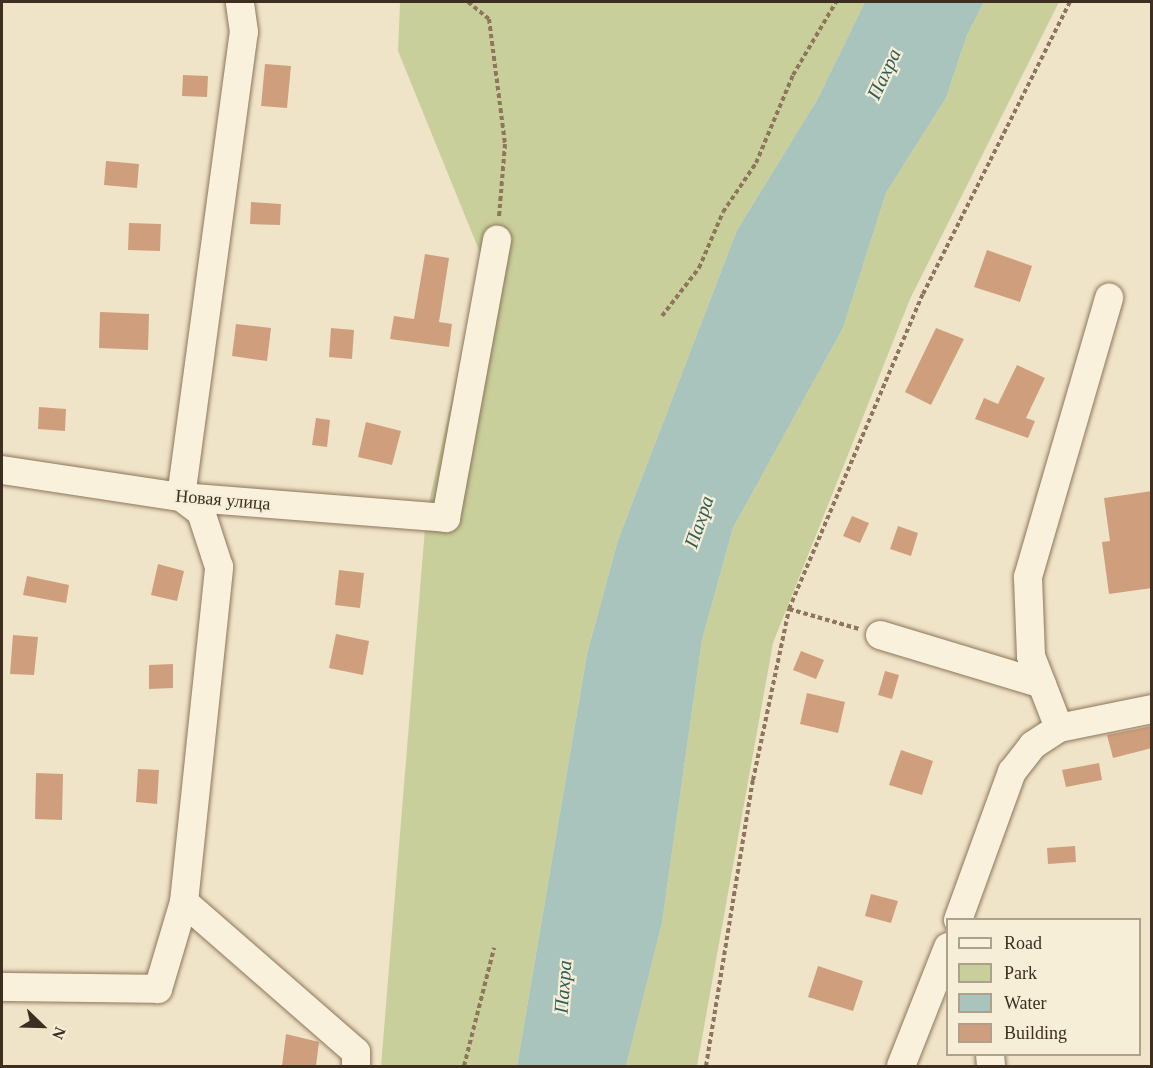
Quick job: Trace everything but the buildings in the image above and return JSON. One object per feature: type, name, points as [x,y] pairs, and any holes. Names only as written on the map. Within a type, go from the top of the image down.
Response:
[{"type":"street","points":[[2,987],[158,989],[184,902],[219,567],[201,512],[181,497],[244,32],[240,2]]},
{"type":"street","name":"Новая улица","points":[[2,470],[181,497],[446,518],[497,240]]},
{"type":"street","points":[[1059,728],[1031,656],[1028,577],[1109,298]]},
{"type":"street","points":[[880,636],[1042,684]]},
{"type":"street","points":[[959,918],[1012,772],[1033,745],[1059,728],[1152,709]]},
{"type":"street","points":[[974,878],[978,918]]},
{"type":"street","points":[[184,902],[356,1052],[356,1066]]},
{"type":"street","points":[[901,1066],[946,952]]},
{"type":"path","points":[[468,2],[489,18],[505,144],[497,240]]},
{"type":"path","points":[[662,316],[699,268],[723,212],[756,163],[793,75],[836,2]]},
{"type":"path","points":[[706,1066],[753,780],[789,609],[923,294],[1071,2]]},
{"type":"path","points":[[789,609],[880,636]]},
{"type":"path","points":[[464,1066],[494,948]]},
{"type":"green space","points":[[400,2],[865,2],[817,100],[737,230],[618,540],[587,654],[517,1066],[381,1066],[426,516],[483,260],[398,51]]},
{"type":"green space","points":[[984,2],[1059,2],[910,299],[773,643],[697,1066],[626,1066],[662,923],[702,640],[733,528],[843,328],[886,193],[946,98],[967,35]]},
{"type":"water","name":"Пахра","points":[[865,2],[984,2],[967,35],[946,98],[886,193],[843,328],[733,528],[702,640],[662,923],[626,1066],[517,1066],[587,654],[618,540],[737,230],[817,100]]}]
